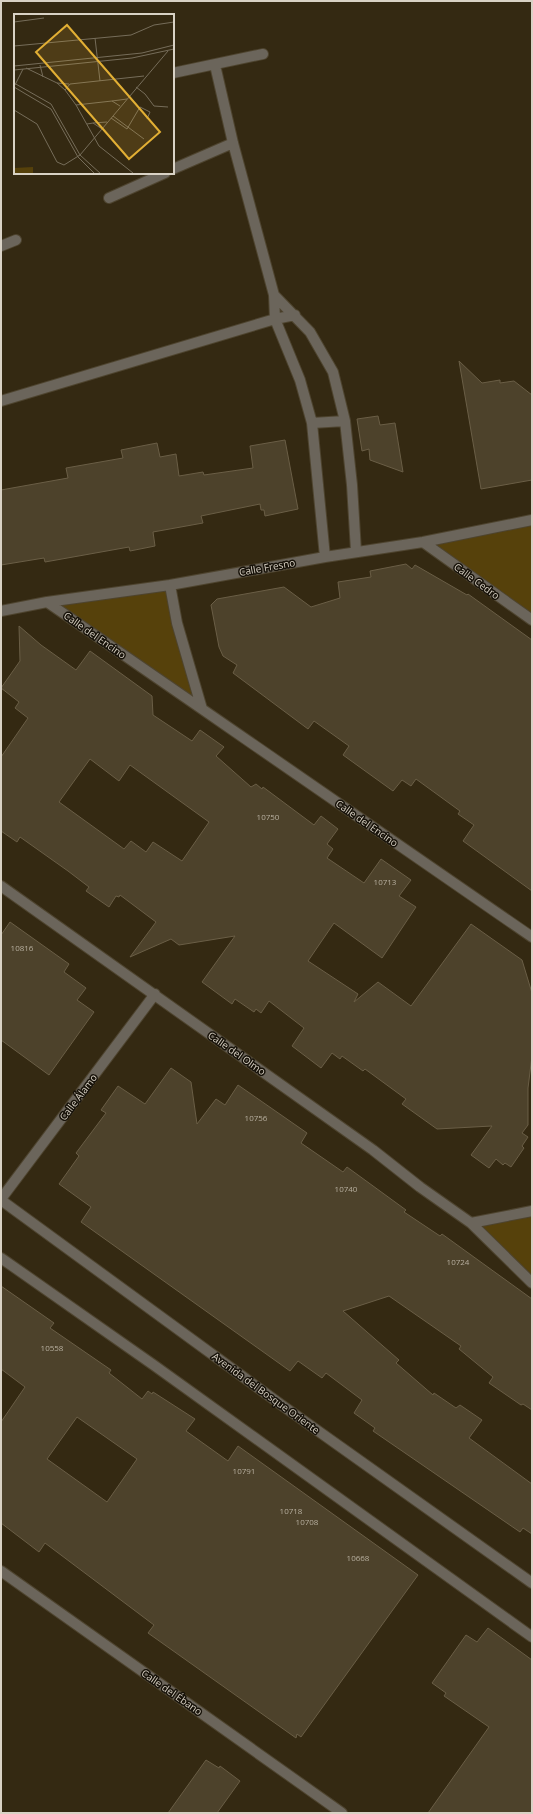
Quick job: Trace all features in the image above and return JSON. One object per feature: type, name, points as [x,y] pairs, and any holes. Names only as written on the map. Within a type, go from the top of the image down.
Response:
[{"type":"street","points":[[174,73],[263,54]]},
{"type":"street","points":[[215,65],[233,142],[274,295],[275,319],[300,380],[312,423],[325,556]]},
{"type":"street","points":[[174,169],[233,142]]},
{"type":"street","points":[[109,198],[163,174]]},
{"type":"street","points":[[1,246],[16,240]]},
{"type":"street","points":[[274,295],[310,332],[333,372],[345,422],[352,485],[356,552]]},
{"type":"street","points":[[1,401],[275,319],[295,315]]},
{"type":"street","points":[[312,423],[345,422]]},
{"type":"street","name":"Calle Fresno","points":[[1,611],[47,602],[170,585],[325,556],[423,542],[532,520]]},
{"type":"street","name":"Calle Cedro","points":[[423,542],[532,620]]},
{"type":"street","points":[[170,585],[177,623],[202,709]]},
{"type":"street","name":"Calle del Encino","points":[[47,602],[532,937]]},
{"type":"street","name":"Calle del Olmo","points":[[1,886],[155,994],[373,1150],[420,1187],[471,1222],[532,1282]]},
{"type":"street","name":"Calle Álamo","points":[[1,1199],[155,994]]},
{"type":"street","name":"Avenida del Bosque Oriente","points":[[1,1199],[283,1406],[532,1583]]},
{"type":"street","points":[[471,1222],[532,1211]]},
{"type":"street","points":[[1,1258],[155,1366],[532,1637]]},
{"type":"street","name":"Calle del Ébano","points":[[1,1571],[342,1813]]},
{"type":"shaded area","points":[[532,520],[532,617],[423,542]]},
{"type":"shaded area","points":[[170,585],[202,709],[47,602]]},
{"type":"shaded area","points":[[532,1211],[532,1281],[471,1223]]},
{"type":"building","points":[[459,361],[482,383],[500,380],[500,383],[514,381],[532,395],[532,480],[481,489]]},
{"type":"building","points":[[378,416],[380,425],[395,423],[403,472],[370,460],[369,449],[362,451],[357,419]]},
{"type":"building","points":[[285,440],[298,509],[265,516],[264,510],[261,510],[260,504],[201,516],[203,523],[153,532],[155,546],[130,551],[129,547],[45,562],[44,558],[1,565],[1,490],[68,478],[66,468],[123,458],[121,450],[157,443],[160,457],[176,454],[179,476],[203,472],[204,475],[253,468],[250,446]]},
{"type":"building","points":[[406,564],[412,569],[415,565],[467,595],[468,594],[532,640],[532,891],[463,841],[474,825],[458,814],[460,811],[416,779],[411,786],[402,780],[393,791],[343,755],[349,746],[314,721],[308,729],[233,673],[237,665],[223,656],[219,647],[211,605],[217,599],[284,587],[311,607],[340,598],[338,582],[371,577],[370,571]]},
{"type":"building","points":[[19,626],[41,645],[76,670],[90,651],[152,696],[153,715],[192,741],[200,730],[224,747],[216,756],[251,787],[256,784],[262,789],[263,787],[314,825],[321,816],[338,829],[327,844],[333,849],[327,858],[364,883],[381,859],[411,880],[399,896],[416,907],[382,958],[334,923],[308,961],[358,994],[354,1002],[378,982],[411,1006],[471,924],[522,960],[532,993],[532,1056],[528,1088],[528,1125],[522,1133],[528,1137],[522,1146],[524,1148],[511,1167],[505,1163],[503,1165],[496,1159],[489,1168],[471,1155],[492,1126],[437,1129],[402,1104],[406,1099],[365,1069],[363,1071],[342,1056],[340,1059],[332,1053],[321,1068],[292,1046],[304,1028],[269,1001],[261,1013],[256,1009],[254,1012],[235,999],[232,1004],[202,982],[235,936],[179,945],[171,939],[130,957],[156,922],[120,895],[119,897],[116,896],[109,907],[86,891],[89,887],[20,837],[17,842],[1,831],[1,757],[28,718],[15,708],[19,702],[1,688],[20,661]],"holes":[[[90,759],[119,781],[130,765],[209,822],[182,861],[153,842],[146,852],[131,841],[124,849],[59,802]]]},
{"type":"building","points":[[10,922],[69,964],[64,972],[86,988],[77,1000],[94,1012],[49,1075],[1,1040],[1,935]]},
{"type":"building","points":[[171,1068],[191,1082],[197,1124],[216,1099],[225,1105],[238,1085],[307,1133],[301,1143],[343,1172],[347,1167],[406,1210],[404,1212],[440,1236],[442,1234],[532,1299],[532,1410],[523,1404],[521,1405],[489,1383],[493,1377],[459,1349],[461,1346],[389,1296],[343,1311],[399,1360],[396,1363],[433,1395],[434,1393],[456,1408],[460,1405],[482,1420],[469,1438],[532,1484],[532,1534],[523,1528],[520,1532],[373,1431],[375,1428],[354,1413],[362,1400],[326,1373],[322,1378],[298,1361],[290,1371],[81,1222],[91,1207],[59,1184],[79,1156],[76,1153],[106,1113],[101,1110],[118,1086],[145,1104]]},
{"type":"building","points":[[1,1286],[54,1323],[50,1328],[111,1370],[109,1373],[142,1399],[148,1391],[152,1394],[153,1392],[195,1419],[186,1431],[228,1461],[238,1446],[418,1575],[301,1737],[297,1734],[296,1738],[148,1633],[154,1625],[45,1543],[39,1552],[1,1523],[1,1422],[25,1387],[1,1369]],"holes":[[[77,1417],[137,1459],[107,1502],[47,1459]]]},
{"type":"building","points":[[488,1628],[532,1660],[532,1813],[428,1813],[489,1727],[444,1696],[446,1693],[432,1683],[466,1635],[477,1642]]},
{"type":"building","points":[[206,1760],[219,1768],[220,1766],[240,1781],[217,1813],[168,1813]]}]
